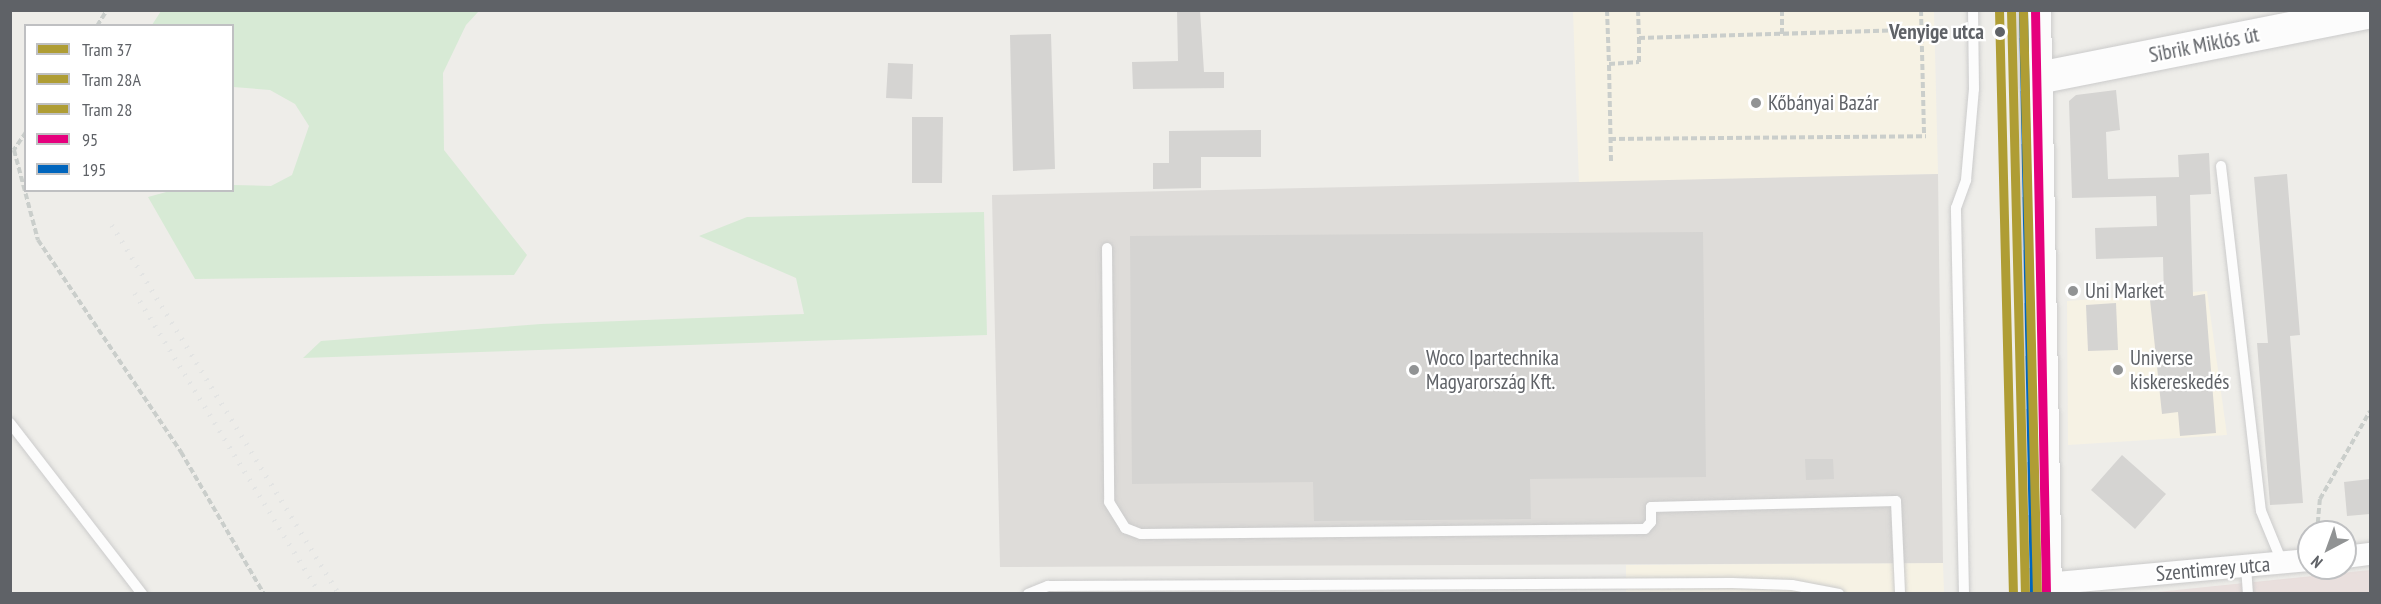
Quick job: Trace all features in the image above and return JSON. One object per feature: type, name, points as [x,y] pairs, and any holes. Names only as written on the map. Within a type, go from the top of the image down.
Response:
[{"type":"street","points":[[2035,10],[2038,78],[2042,591]]},
{"type":"street","name":"Sibrik Miklós út","points":[[2038,78],[2288,20],[2370,12]]},
{"type":"street","name":"Szentimrey utca","points":[[2042,591],[2297,561]]},
{"type":"lane","points":[[1964,594],[1956,208],[1966,180],[1974,88],[1973,10]]},
{"type":"lane","points":[[2221,166],[2261,511],[2282,562]]},
{"type":"lane","points":[[1107,248],[1109,502],[1125,528],[1141,534],[1645,529],[1651,522],[1651,507],[1896,501],[1900,594]]},
{"type":"lane","points":[[10,423],[142,594]]},
{"type":"lane","points":[[2246,566],[2248,594]]},
{"type":"lane","points":[[1028,594],[1048,586],[1638,590],[1732,583],[1792,585],[1839,594]]},
{"type":"path","points":[[98,24],[108,10]]},
{"type":"path","points":[[1607,10],[1611,161]]},
{"type":"path","points":[[1609,64],[1639,62],[1638,10]]},
{"type":"path","points":[[1782,10],[1782,34]]},
{"type":"path","points":[[1610,139],[1925,136],[1921,10]]},
{"type":"path","points":[[1639,38],[1922,31],[1973,34]]},
{"type":"path","points":[[24,135],[14,150],[24,188]]},
{"type":"path","points":[[25,192],[38,240],[181,452],[264,594]]},
{"type":"path","points":[[2318,520],[2320,499],[2370,411]]},
{"type":"shaded area","name":"Kőbányai Bazár","points":[[1573,11],[1934,11],[1938,174],[1579,184]]},
{"type":"shaded area","points":[[1938,174],[1943,563],[1000,567],[992,195]]},
{"type":"shaded area","points":[[2207,291],[2227,435],[2068,445],[2067,301]]},
{"type":"shaded area","points":[[1943,563],[1944,593],[1626,593],[1626,565]]},
{"type":"shaded area","points":[[2370,570],[2370,593],[2148,593],[2297,578],[2297,580],[2357,580],[2357,571]]},
{"type":"green space","points":[[161,11],[479,11],[466,25],[443,73],[444,150],[527,255],[514,275],[195,279],[148,197],[166,192],[234,192],[234,185],[271,186],[292,175],[309,126],[295,104],[270,90],[234,87],[234,24],[153,24]]},
{"type":"green space","points":[[984,212],[987,335],[303,358],[321,341],[541,324],[804,314],[796,278],[699,236],[747,217]]},
{"type":"building","points":[[1177,10],[1200,10],[1204,72],[1224,72],[1224,88],[1133,89],[1132,62],[1178,61]]},
{"type":"building","points":[[1051,34],[1055,169],[1013,171],[1010,35]]},
{"type":"building","points":[[888,63],[913,64],[912,99],[886,98]]},
{"type":"building","points":[[2116,90],[2120,130],[2106,132],[2108,179],[2179,177],[2178,155],[2209,153],[2211,194],[2190,195],[2193,296],[2205,294],[2216,433],[2180,436],[2178,412],[2162,414],[2150,300],[2164,299],[2163,257],[2096,259],[2095,228],[2157,226],[2156,196],[2072,198],[2069,101],[2076,95]]},
{"type":"building","points":[[912,117],[943,117],[942,183],[912,183]]},
{"type":"building","points":[[1261,130],[1261,157],[1201,157],[1201,188],[1153,189],[1153,163],[1169,163],[1169,131]]},
{"type":"building","points":[[2287,174],[2300,335],[2290,336],[2303,503],[2270,505],[2257,343],[2268,343],[2254,177]]},
{"type":"building","points":[[1703,232],[1706,477],[1530,479],[1531,519],[1314,521],[1313,482],[1132,484],[1130,236]]},
{"type":"building","points":[[2116,303],[2118,350],[2088,351],[2086,305]]},
{"type":"building","points":[[2122,455],[2166,494],[2135,529],[2091,490]]},
{"type":"building","points":[[1805,459],[1833,459],[1834,479],[1806,480]]},
{"type":"building","points":[[2370,479],[2370,514],[2347,516],[2344,482]]},
{"type":"railway","points":[[112,225],[339,594]]},
{"type":"railway","points":[[135,293],[320,594]]},
{"type":"tram line","name":"28A","points":[[1999,10],[2013,594]]},
{"type":"tram line","name":"37","points":[[2011,10],[2025,594]]},
{"type":"tram line","name":"28","points":[[2023,10],[2037,594]]},
{"type":"transit line","name":"195","points":[[2023,10],[2034,594]]},
{"type":"transit line","name":"95","points":[[2035,10],[2046,594]]},
{"type":"place","name":"Venyige utca","points":[[2000,32]]},
{"type":"place","name":"Kőbányai Bazár","points":[[1756,103]]},
{"type":"place","name":"Uni Market","points":[[2073,291]]},
{"type":"place","name":"Woco Ipartechnika Magyarország Kft.","points":[[1414,370]]},
{"type":"place","name":"Universe kiskereskedés","points":[[2118,370]]}]
